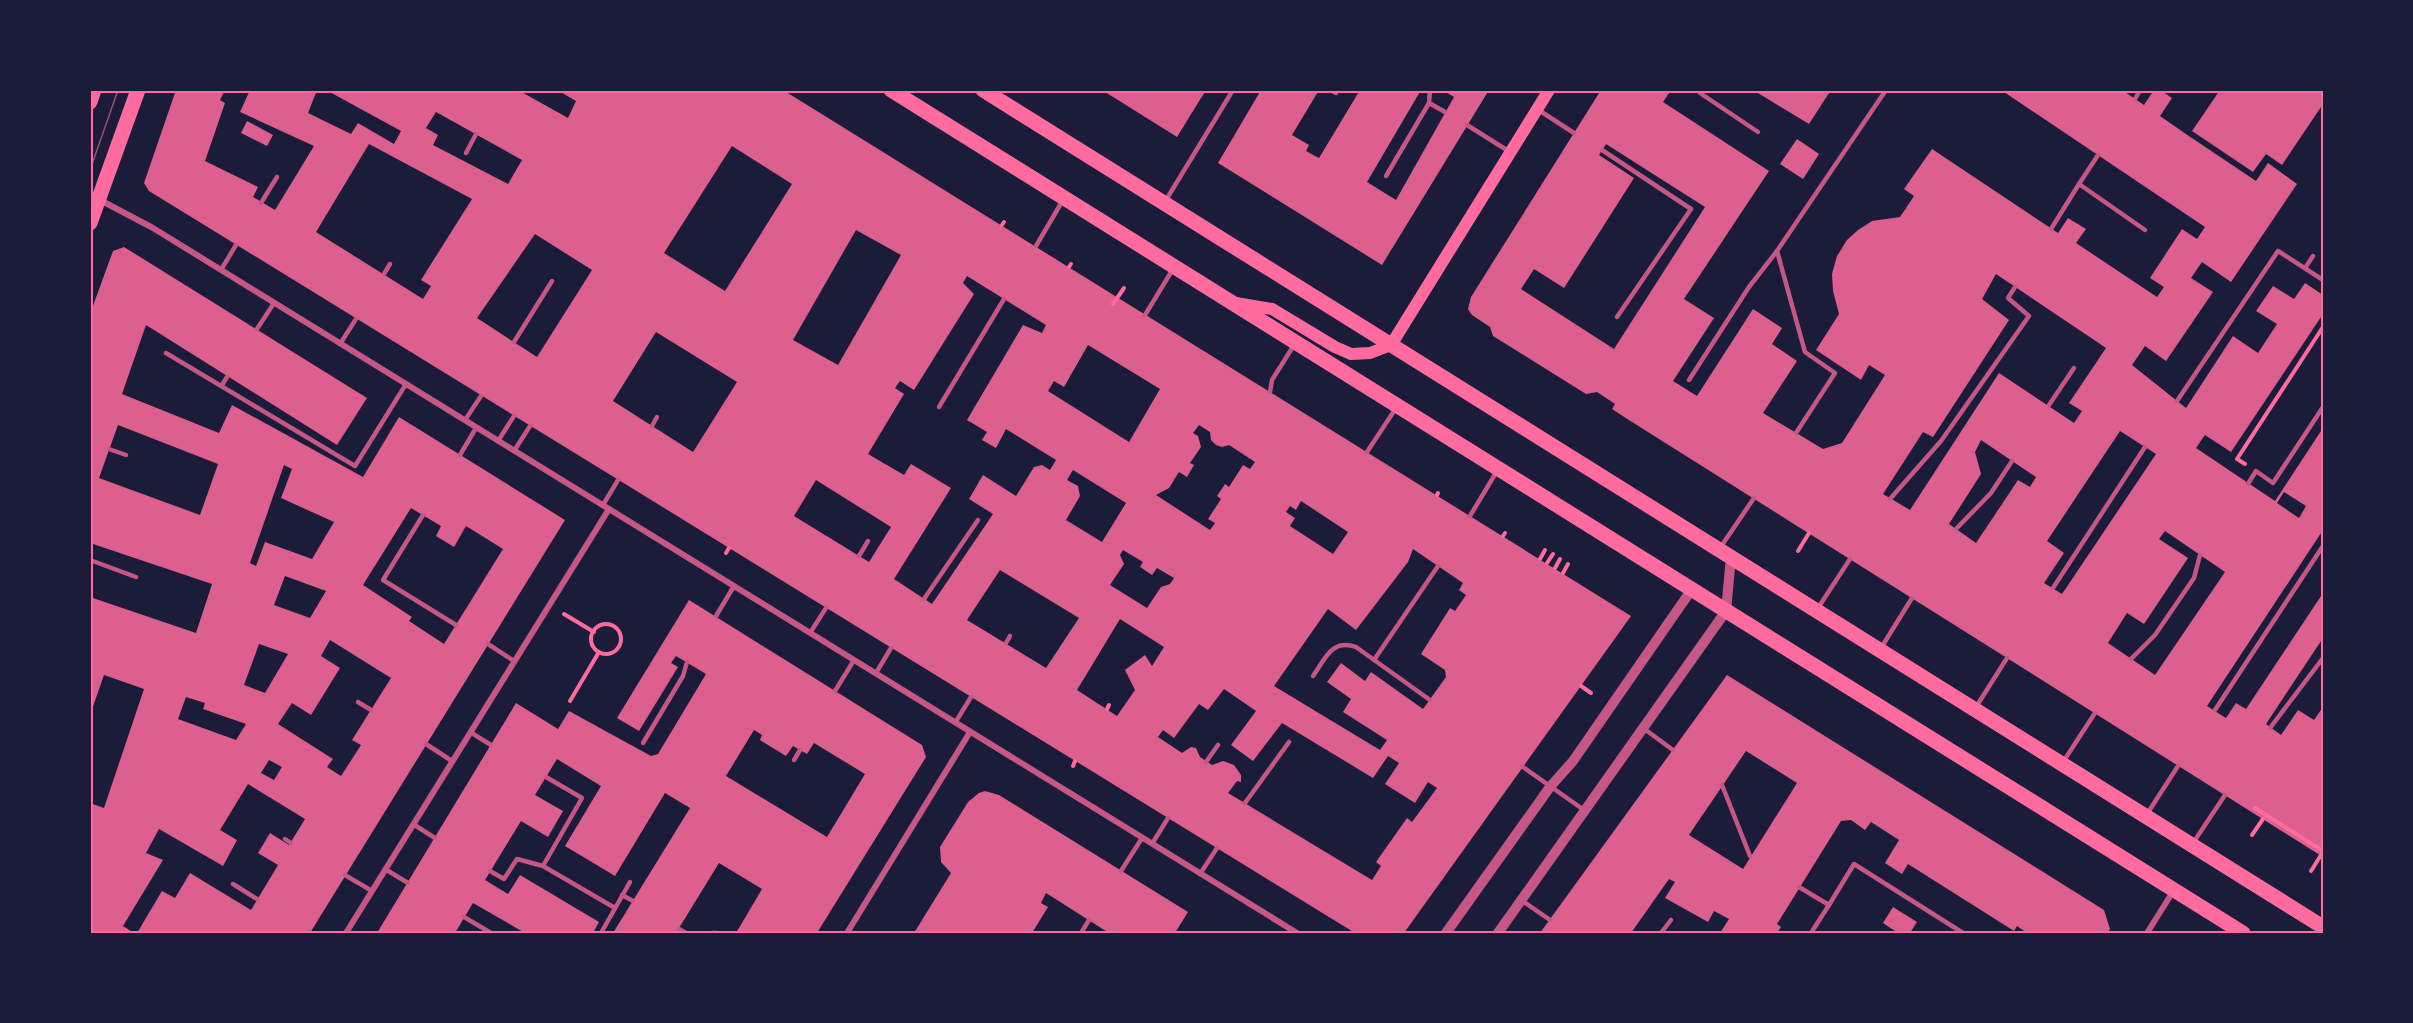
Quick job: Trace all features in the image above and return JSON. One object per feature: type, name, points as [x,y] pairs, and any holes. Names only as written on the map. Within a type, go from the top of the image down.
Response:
[{"type":"main road","points":[[90,102],[94,90]]},
{"type":"main road","points":[[90,223],[138,90]]},
{"type":"main road","points":[[891,90],[2243,933]]},
{"type":"main road","points":[[983,90],[2323,927]]},
{"type":"main road","points":[[1229,302],[1272,309],[1350,354],[1370,353],[1391,345],[1549,90]]},
{"type":"street","points":[[99,199],[133,216],[1297,933]]},
{"type":"street","points":[[346,933],[606,507]]},
{"type":"street","points":[[1498,933],[1726,611],[1725,553]]},
{"type":"street","points":[[1446,933],[1550,787],[1573,761],[1692,590]]},
{"type":"street","points":[[847,933],[970,732]]},
{"type":"street","points":[[2147,933],[2175,890]]},
{"type":"lane","points":[[1164,202],[1233,90]]},
{"type":"lane","points":[[1386,176],[1429,104],[1430,90]]},
{"type":"lane","points":[[1702,90],[1700,93],[1758,132]]},
{"type":"lane","points":[[1689,380],[1749,287],[1778,251],[1886,90]]},
{"type":"lane","points":[[2135,99],[2140,90]]},
{"type":"lane","points":[[1429,104],[1445,112]]},
{"type":"lane","points":[[1537,110],[1574,133]]},
{"type":"lane","points":[[1467,125],[1510,152]]},
{"type":"lane","points":[[466,153],[476,134]]},
{"type":"lane","points":[[1602,150],[1691,209],[1617,317]]},
{"type":"lane","points":[[2051,229],[2098,155]]},
{"type":"lane","points":[[261,203],[277,177]]},
{"type":"lane","points":[[2079,184],[2145,230]]},
{"type":"lane","points":[[1036,246],[1064,198]]},
{"type":"lane","points":[[221,270],[236,245]]},
{"type":"lane","points":[[1778,251],[1805,352],[1835,373],[1796,433]]},
{"type":"lane","points":[[2176,401],[2278,251],[2323,280]]},
{"type":"lane","points":[[2305,268],[2313,256]]},
{"type":"lane","points":[[384,274],[390,264]]},
{"type":"lane","points":[[1145,315],[1174,267]]},
{"type":"lane","points":[[514,342],[552,281]]},
{"type":"lane","points":[[1890,499],[1941,441],[2029,316],[2008,298],[2015,286]]},
{"type":"lane","points":[[939,407],[1004,299]]},
{"type":"lane","points":[[257,329],[274,303]]},
{"type":"lane","points":[[340,344],[356,319]]},
{"type":"lane","points":[[1270,392],[1272,380],[1295,342]]},
{"type":"lane","points":[[166,353],[356,466],[406,384]]},
{"type":"lane","points":[[2049,405],[2074,368]]},
{"type":"lane","points":[[222,385],[227,377]]},
{"type":"lane","points":[[465,420],[481,396]]},
{"type":"lane","points":[[1367,452],[1397,406]]},
{"type":"lane","points":[[2248,484],[2256,471],[2273,483],[2323,407]]},
{"type":"lane","points":[[498,441],[514,416]]},
{"type":"lane","points":[[652,426],[657,417]]},
{"type":"lane","points":[[514,451],[530,426]]},
{"type":"lane","points":[[460,455],[477,428]]},
{"type":"lane","points":[[2053,588],[2145,447]]},
{"type":"lane","points":[[109,449],[126,455]]},
{"type":"lane","points":[[1956,529],[1991,493],[2012,461]]},
{"type":"lane","points":[[1470,516],[1498,469]]},
{"type":"lane","points":[[606,507],[618,480]]},
{"type":"lane","points":[[1725,553],[1754,498]]},
{"type":"lane","points":[[423,515],[383,580],[456,625]]},
{"type":"lane","points":[[924,599],[978,520]]},
{"type":"lane","points":[[859,556],[868,541]]},
{"type":"lane","points":[[2215,710],[2323,546]]},
{"type":"lane","points":[[2131,659],[2155,635],[2194,578],[2200,555]]},
{"type":"lane","points":[[1817,610],[1850,559]]},
{"type":"lane","points":[[90,561],[136,577]]},
{"type":"lane","points":[[1374,660],[1438,566]]},
{"type":"lane","points":[[716,616],[734,586]]},
{"type":"lane","points":[[1880,650],[1912,598]]},
{"type":"lane","points":[[810,633],[826,608]]},
{"type":"lane","points":[[1005,643],[1010,636]]},
{"type":"lane","points":[[488,644],[514,661]]},
{"type":"lane","points":[[1313,676],[1338,644],[1347,644],[1356,647],[1430,700]]},
{"type":"lane","points":[[876,673],[891,648]]},
{"type":"lane","points":[[2270,728],[2323,657]]},
{"type":"lane","points":[[1974,709],[2007,658]]},
{"type":"lane","points":[[835,691],[854,660]]},
{"type":"lane","points":[[643,743],[683,676],[687,662]]},
{"type":"lane","points":[[955,723],[971,697]]},
{"type":"lane","points":[[358,702],[371,710]]},
{"type":"lane","points":[[2061,764],[2095,713]]},
{"type":"lane","points":[[1643,728],[1673,750]]},
{"type":"lane","points":[[470,732],[491,745]]},
{"type":"lane","points":[[1245,803],[1289,742]]},
{"type":"lane","points":[[426,744],[452,761]]},
{"type":"lane","points":[[1206,762],[1218,745]]},
{"type":"lane","points":[[794,760],[800,750]]},
{"type":"lane","points":[[2145,816],[2178,766]]},
{"type":"lane","points":[[1523,767],[1585,810]]},
{"type":"lane","points":[[543,866],[582,798],[546,777]]},
{"type":"lane","points":[[1722,785],[1750,856]]},
{"type":"lane","points":[[2191,845],[2225,795]]},
{"type":"lane","points":[[1152,844],[1168,818]]},
{"type":"lane","points":[[413,824],[435,838]]},
{"type":"lane","points":[[1121,871],[1142,838]]},
{"type":"lane","points":[[1200,874],[1217,848]]},
{"type":"lane","points":[[490,872],[504,879],[517,859],[543,866],[615,908]]},
{"type":"lane","points":[[1811,933],[1854,864],[1963,933]]},
{"type":"lane","points":[[385,869],[408,883]]},
{"type":"lane","points":[[345,875],[372,891]]},
{"type":"lane","points":[[601,933],[630,882]]},
{"type":"lane","points":[[232,884],[257,899]]},
{"type":"lane","points":[[1799,887],[1828,905]]},
{"type":"lane","points":[[622,895],[633,901]]},
{"type":"lane","points":[[1521,900],[1550,920]]},
{"type":"lane","points":[[464,917],[491,933]]},
{"type":"lane","points":[[1081,933],[1089,920]]},
{"type":"lane","points":[[1661,933],[1671,920]]},
{"type":"lane","points":[[679,929],[686,933]]},
{"type":"lane","points":[[712,933],[717,933]]},
{"type":"path","points":[[1113,304],[1124,288]]},
{"type":"path","points":[[2256,471],[2237,459],[2323,327]]},
{"type":"path","points":[[1798,551],[1809,533]]},
{"type":"path","points":[[726,553],[729,548]]},
{"type":"path","points":[[1539,559],[1545,549]]},
{"type":"path","points":[[1547,563],[1552,554]]},
{"type":"path","points":[[1555,568],[1560,559]]},
{"type":"path","points":[[1563,573],[1568,564]]},
{"type":"path","points":[[564,614],[594,632]]},
{"type":"path","points":[[603,624],[615,627],[620,632],[621,640],[618,647],[611,654],[599,652],[592,645],[594,632],[603,624]]},
{"type":"path","points":[[570,701],[599,652]]},
{"type":"path","points":[[1581,686],[1592,693]]},
{"type":"path","points":[[2255,808],[2322,853],[2311,871]]},
{"type":"path","points":[[2252,835],[2263,819]]},
{"type":"building","points":[[176,90],[225,90],[220,100],[225,103],[205,161],[258,187],[253,197],[275,210],[314,146],[240,112],[250,90],[317,90],[308,113],[351,134],[358,123],[394,144],[401,131],[326,90],[518,90],[568,118],[576,101],[557,90],[783,90],[1631,616],[1404,933],[1355,933],[149,191],[144,183]],"holes":[[[436,112],[522,160],[508,184],[433,145],[438,135],[426,128]],[[369,144],[472,199],[421,280],[431,286],[423,299],[316,232]],[[732,146],[792,184],[725,291],[664,253]],[[856,230],[901,255],[838,365],[793,340]],[[535,234],[592,270],[537,357],[477,318]],[[967,276],[1046,325],[1042,333],[1023,325],[967,420],[987,432],[982,440],[996,448],[1006,429],[1056,460],[1050,470],[1042,465],[1034,467],[1016,496],[983,475],[969,499],[993,514],[932,604],[894,579],[951,488],[911,464],[904,475],[868,454],[904,394],[895,388],[900,381],[914,390],[974,294],[963,283]],[[656,332],[737,382],[693,452],[613,401]],[[1088,345],[1160,389],[1129,442],[1048,391],[1054,381],[1064,387]],[[1199,425],[1210,432],[1211,440],[1216,445],[1222,447],[1229,445],[1255,462],[1250,469],[1243,465],[1229,487],[1225,484],[1217,496],[1221,499],[1208,519],[1215,523],[1210,530],[1156,495],[1169,488],[1179,472],[1187,477],[1194,465],[1190,463],[1201,447],[1198,436],[1193,433]],[[1073,470],[1126,503],[1102,542],[1066,520],[1080,496],[1078,486],[1067,480]],[[816,480],[891,527],[869,562],[794,516]],[[1301,501],[1348,532],[1333,554],[1290,526],[1295,518],[1286,512],[1290,506],[1296,510]],[[1413,549],[1463,583],[1459,590],[1466,595],[1455,611],[1450,608],[1421,654],[1445,670],[1446,677],[1423,709],[1371,672],[1365,681],[1341,663],[1327,682],[1351,699],[1343,712],[1387,740],[1380,750],[1274,686],[1328,609],[1356,630],[1408,562]],[[1123,550],[1143,562],[1140,567],[1152,575],[1157,568],[1174,578],[1170,584],[1161,587],[1147,608],[1110,585],[1124,564],[1120,555]],[[1000,570],[1079,618],[1046,668],[967,620]],[[1120,619],[1164,647],[1152,666],[1145,655],[1125,670],[1135,690],[1117,716],[1077,690]],[[1224,689],[1256,711],[1231,745],[1253,761],[1282,723],[1373,778],[1388,756],[1399,763],[1385,784],[1415,803],[1428,782],[1437,788],[1412,822],[1407,818],[1376,862],[1381,866],[1372,880],[1228,793],[1237,781],[1241,782],[1241,775],[1234,765],[1223,761],[1212,765],[1200,757],[1196,748],[1191,747],[1182,753],[1158,737],[1163,730],[1174,738],[1199,704],[1208,710]]]},
{"type":"building","points":[[1102,90],[1206,90],[1177,137]]},
{"type":"building","points":[[1261,90],[1319,90],[1292,135],[1309,145],[1306,151],[1319,158],[1360,90],[1421,90],[1367,182],[1396,200],[1454,97],[1442,90],[1489,90],[1382,265],[1218,163]]},
{"type":"building","points":[[1601,90],[1671,90],[1663,102],[1769,171],[1684,299],[1714,318],[1673,381],[1697,396],[1753,309],[1782,328],[1772,344],[1797,361],[1763,413],[1823,449],[1842,443],[1885,375],[1869,365],[1861,380],[1816,350],[1839,314],[1833,291],[1832,274],[1837,256],[1847,240],[1872,221],[1900,217],[1914,196],[1904,189],[1932,149],[2058,233],[2068,218],[2086,229],[2076,243],[2157,297],[2164,287],[2150,278],[2182,229],[2197,239],[2205,227],[2001,90],[2050,90],[2055,93],[2057,90],[2122,90],[2144,105],[2154,90],[2160,90],[2172,98],[2160,116],[2186,134],[2256,181],[2268,163],[2297,184],[2231,282],[2202,262],[2191,278],[2213,292],[2166,361],[2145,346],[2132,365],[2186,408],[2233,336],[2258,353],[2277,324],[2256,311],[2273,286],[2294,299],[2305,283],[2323,295],[2323,314],[2231,452],[2205,435],[2196,448],[2275,501],[2323,428],[2323,530],[2207,706],[2226,718],[2236,703],[2246,709],[2323,593],[2323,638],[2266,724],[2281,735],[2298,710],[2314,720],[2323,707],[2323,857],[1632,422],[1612,409],[1615,404],[1597,392],[1586,394],[1493,336],[1490,327],[1472,315],[1468,309],[1471,297]],"holes":[[[1606,144],[1705,207],[1614,349],[1521,289],[1534,269],[1564,288],[1634,178],[1599,155]],[[1996,274],[2106,348],[2069,403],[2082,411],[2074,423],[1999,373],[1910,510],[1883,494],[1923,432],[1933,437],[2009,320],[1982,299]],[[2120,431],[2156,454],[2062,594],[2044,583],[2064,553],[2047,541]],[[1981,440],[2036,477],[2030,487],[2018,480],[1976,543],[1949,524],[1981,474],[1975,452]],[[2284,492],[2306,506],[2299,518],[2277,503]],[[2165,531],[2225,572],[2155,675],[2108,643],[2127,613],[2144,624],[2188,558],[2159,539]]]},
{"type":"building","points":[[1753,90],[1831,90],[1809,124]]},
{"type":"building","points":[[2220,90],[2323,90],[2323,104],[2282,165],[2266,154],[2253,172],[2192,131]]},
{"type":"building","points":[[247,121],[273,135],[267,146],[241,133]]},
{"type":"building","points":[[1797,139],[1819,154],[1803,179],[1780,164]]},
{"type":"building","points":[[124,247],[367,398],[337,445],[146,325],[122,394],[219,433],[232,405],[363,477],[399,417],[565,520],[310,933],[137,933],[162,891],[175,898],[190,873],[251,910],[278,865],[258,853],[270,833],[289,845],[305,819],[248,784],[220,830],[237,840],[223,866],[159,829],[146,853],[163,860],[123,926],[134,933],[90,933],[90,803],[104,808],[144,689],[104,675],[90,715],[90,597],[196,633],[212,584],[90,543],[90,314],[113,251]],"holes":[[[118,425],[218,464],[200,515],[99,478]],[[284,465],[292,469],[281,498],[334,522],[312,559],[265,542],[256,566],[250,563]],[[411,508],[441,526],[436,536],[454,547],[466,526],[503,549],[444,644],[409,621],[412,617],[363,585]],[[285,576],[326,591],[310,618],[274,605]],[[330,640],[391,678],[352,740],[361,745],[341,776],[327,767],[333,759],[278,724],[292,703],[311,715],[340,668],[321,656]],[[259,644],[288,654],[265,693],[244,685]],[[186,697],[205,703],[203,709],[246,724],[236,740],[178,719]],[[269,760],[282,767],[274,780],[261,773]]]},
{"type":"building","points":[[689,600],[922,745],[926,757],[817,933],[736,933],[762,889],[719,863],[676,933],[613,933],[690,808],[665,793],[615,876],[565,846],[601,786],[557,759],[535,795],[563,811],[548,837],[521,821],[485,880],[508,894],[520,875],[599,922],[593,933],[525,933],[473,903],[455,933],[377,933],[516,703],[558,729],[569,711],[651,756],[658,754],[706,674],[676,656],[671,663],[678,667],[639,731],[617,718]],"holes":[[[754,730],[762,735],[760,740],[786,756],[793,746],[807,754],[814,743],[865,774],[827,837],[726,776]]]},
{"type":"building","points":[[1727,675],[2104,910],[2110,929],[2107,933],[2027,933],[2017,926],[2014,931],[1908,864],[1902,874],[1885,863],[1899,840],[1871,822],[1865,830],[1851,820],[1841,821],[1777,924],[1781,927],[1777,933],[1720,933],[1729,919],[1714,911],[1708,922],[1665,898],[1675,882],[1669,879],[1631,933],[1540,933]],"holes":[[[1746,751],[1797,783],[1743,869],[1689,835]]]},
{"type":"building","points":[[985,791],[999,795],[1188,912],[1175,933],[1109,933],[1046,893],[1041,903],[1048,907],[1032,933],[914,933],[951,873],[941,862],[940,847],[968,802]]},
{"type":"building","points":[[1893,907],[1917,922],[1910,933],[1898,933],[1883,923]]},
{"type":"tram line","points":[[90,170],[118,90]]}]
